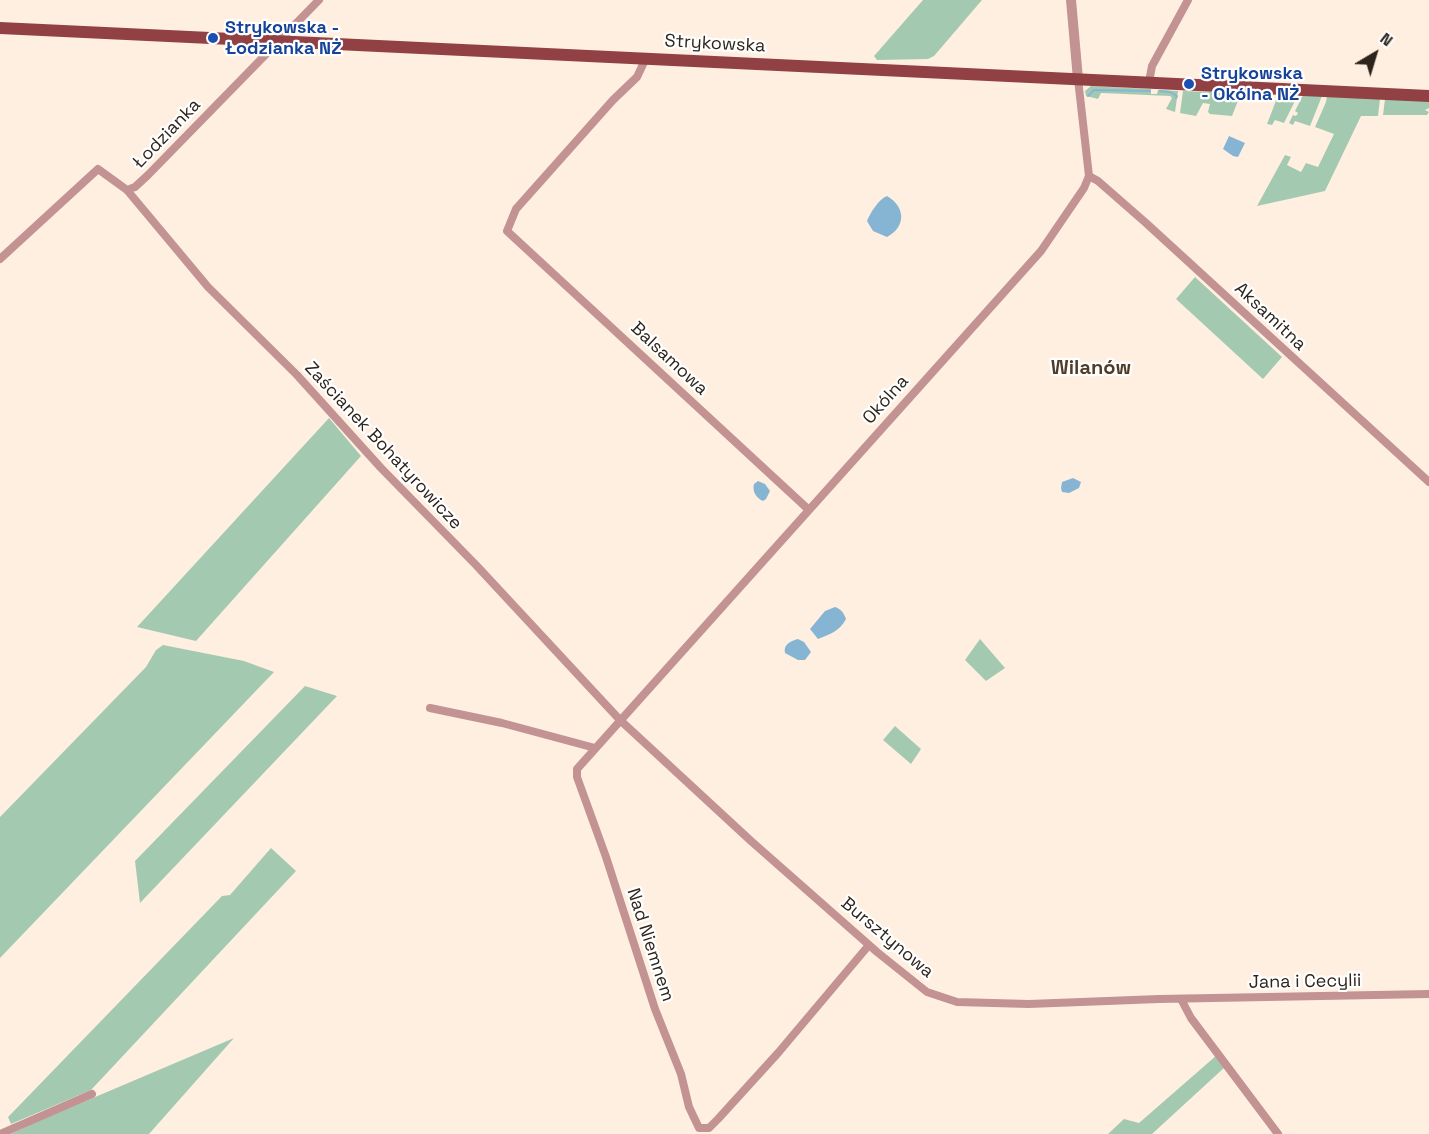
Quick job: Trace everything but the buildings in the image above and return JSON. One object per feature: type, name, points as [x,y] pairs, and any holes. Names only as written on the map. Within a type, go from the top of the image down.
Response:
[{"type":"main road","name":"Strykowska","points":[[0,28],[1429,96]]},
{"type":"street","name":"Łodzianka","points":[[0,259],[98,169],[127,190],[140,182],[319,0]]},
{"type":"street","points":[[1071,0],[1089,176]]},
{"type":"street","points":[[1149,82],[1152,66],[1188,0]]},
{"type":"street","name":"Balsamowa","points":[[646,58],[637,77],[613,100],[516,209],[507,231],[809,510]]},
{"type":"street","name":"Aksamitna","points":[[1089,176],[1098,181],[1146,223],[1429,482]]},
{"type":"street","name":"Okólna","points":[[577,769],[1041,251],[1084,188],[1089,176]]},
{"type":"street","name":"Zaścianek Bohatyrowicze","points":[[127,190],[207,287],[297,375],[381,468],[476,565],[620,720]]},
{"type":"street","points":[[430,708],[502,723],[595,748]]},
{"type":"street","name":"Bursztynowa","points":[[620,720],[730,822],[927,992],[957,1002],[1029,1004],[1181,999]]},
{"type":"street","name":"Nad Niemnem","points":[[577,769],[577,777],[606,856],[655,1009],[681,1074],[689,1107],[699,1128],[709,1128],[718,1119],[870,945]]},
{"type":"street","name":"Jana i Cecylii","points":[[1181,999],[1429,994]]},
{"type":"street","points":[[1181,999],[1191,1018],[1278,1134]]},
{"type":"street","points":[[0,1134],[92,1094]]},
{"type":"green space","points":[[923,0],[982,0],[934,56],[928,59],[877,60],[874,56]]},
{"type":"green space","points":[[1091,86],[1151,89],[1151,94],[1157,94],[1158,90],[1178,91],[1175,112],[1166,109],[1172,98],[1170,96],[1101,93],[1098,99],[1086,96],[1085,91]]},
{"type":"green space","points":[[1183,91],[1241,93],[1232,116],[1210,114],[1208,112],[1210,104],[1203,103],[1196,116],[1180,113]]},
{"type":"green space","points":[[1279,93],[1295,94],[1296,99],[1284,123],[1275,120],[1272,125],[1267,124]]},
{"type":"green space","points":[[1303,95],[1322,96],[1310,126],[1295,121],[1293,125],[1289,123],[1293,115],[1296,116],[1298,113],[1295,111]]},
{"type":"green space","points":[[1327,96],[1380,99],[1378,116],[1361,116],[1325,191],[1257,206],[1285,155],[1291,157],[1287,165],[1301,172],[1306,163],[1318,167],[1334,134],[1315,127]]},
{"type":"green space","points":[[1385,99],[1429,101],[1429,108],[1425,110],[1429,112],[1427,115],[1383,115]]},
{"type":"green space","points":[[1195,277],[1282,357],[1263,379],[1176,299]]},
{"type":"green space","points":[[329,418],[361,456],[196,641],[137,627]]},
{"type":"green space","points":[[980,639],[1005,668],[986,681],[965,660]]},
{"type":"green space","points":[[163,645],[244,661],[274,672],[0,958],[0,817],[146,667],[156,650]]},
{"type":"green space","points":[[305,686],[337,696],[140,903],[135,861]]},
{"type":"green space","points":[[895,726],[921,749],[911,764],[883,740]]},
{"type":"green space","points":[[271,848],[296,871],[91,1090],[11,1124],[8,1117],[222,896],[230,895]]},
{"type":"green space","points":[[234,1038],[149,1134],[10,1134],[34,1123]]},
{"type":"green space","points":[[1217,1055],[1225,1067],[1152,1134],[1108,1134],[1124,1119],[1139,1123]]},
{"type":"water","points":[[1229,136],[1245,143],[1238,157],[1223,149]]},
{"type":"water","points":[[887,196],[898,206],[901,217],[898,228],[887,237],[873,231],[867,221],[875,207]]},
{"type":"water","points":[[1073,478],[1081,482],[1079,488],[1069,493],[1062,492],[1062,482]]},
{"type":"water","points":[[758,481],[765,484],[770,491],[763,501],[754,492],[754,484]]},
{"type":"water","points":[[835,607],[846,619],[844,623],[831,634],[818,639],[810,629],[825,611]]},
{"type":"water","points":[[798,639],[804,642],[811,652],[805,660],[798,660],[785,653],[786,645]]},
{"type":"waterway","points":[[1088,96],[1094,90],[1150,91]]},
{"type":"waterway","points":[[1160,91],[1170,92],[1177,96],[1176,98]]},
{"type":"place","name":"Strykowska - Łodzianka NŻ","points":[[213,38]]},
{"type":"place","name":"Strykowska - Okólna NŻ","points":[[1189,84]]},
{"type":"district","name":"Wilanów","points":[[1091,369]]}]
